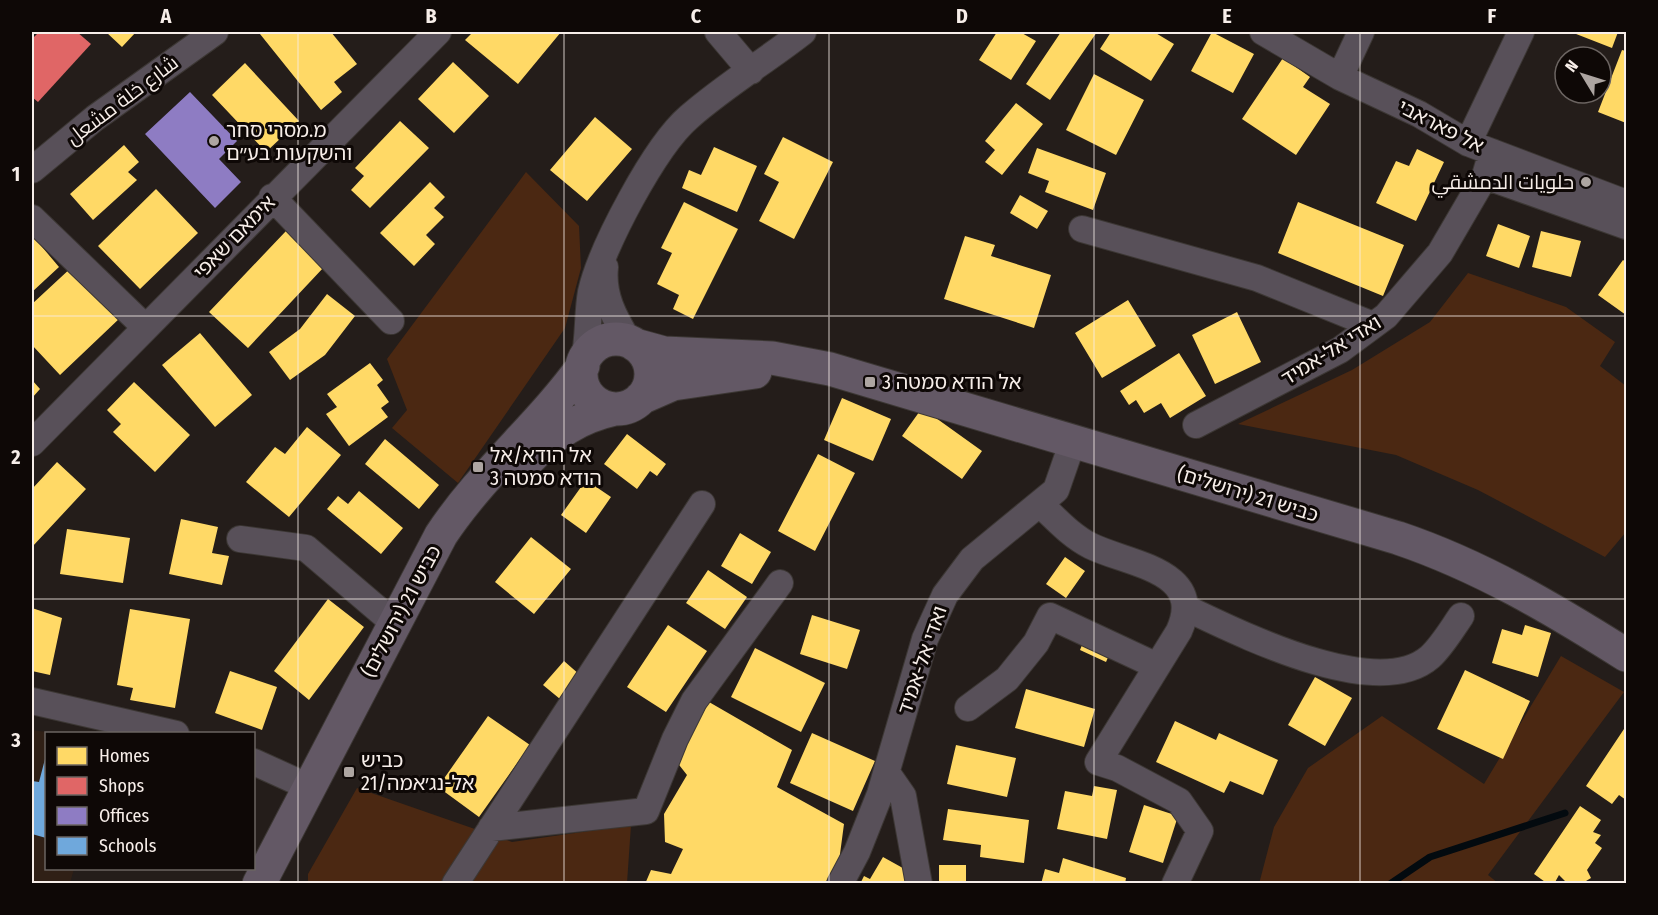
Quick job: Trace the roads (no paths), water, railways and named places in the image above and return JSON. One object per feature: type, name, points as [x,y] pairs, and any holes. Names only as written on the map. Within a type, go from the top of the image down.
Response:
[{"type":"main road","points":[[615,339],[632,343],[647,356],[651,366],[651,379],[628,404],[602,405],[591,398],[584,387],[584,363],[592,348],[602,342],[615,339]]},
{"type":"main road","name":"כביש 21 (ירושלים)","points":[[632,343],[664,353],[740,356],[795,362],[853,375],[1418,544],[1522,591],[1626,655]]},
{"type":"main road","name":"כביש 21 (ירושלים)","points":[[259,884],[441,535],[469,494],[539,422],[584,363]]},
{"type":"main road","name":"כביש 21 (ירושלים)","points":[[284,884],[295,856],[446,566],[470,527],[503,485],[555,435],[582,418],[628,404],[673,384],[737,374],[801,371],[853,375]]},
{"type":"street","name":"شارع خلة مشعل","points":[[35,161],[215,32]]},
{"type":"street","name":"אימאם שאפי","points":[[32,443],[272,197],[438,32]]},
{"type":"street","points":[[718,32],[751,71]]},
{"type":"street","points":[[584,363],[592,291],[612,240],[640,183],[673,133],[688,117],[803,32]]},
{"type":"street","name":"אל פאראבי","points":[[1263,32],[1340,77],[1419,114],[1468,143],[1626,203]]},
{"type":"street","points":[[1340,77],[1361,32]]},
{"type":"street","points":[[1468,143],[1521,32]]},
{"type":"street","name":"ואדי אל-אמיד","points":[[1196,425],[1340,350],[1386,316],[1415,285],[1440,253],[1485,176],[1492,152]]},
{"type":"street","points":[[1485,176],[1626,226]]},
{"type":"street","points":[[272,197],[391,321]]},
{"type":"street","points":[[32,218],[146,327]]},
{"type":"street","points":[[1082,229],[1257,278],[1373,325]]},
{"type":"street","points":[[612,240],[605,267],[605,290],[615,318],[632,343]]},
{"type":"street","name":"ואדי אל-אמיד","points":[[840,884],[857,852],[887,773],[925,639],[945,595],[956,577],[972,559],[1056,490],[1073,441]]},
{"type":"street","points":[[455,884],[702,504]]},
{"type":"street","points":[[1040,504],[1088,545],[1155,571],[1172,580],[1182,592],[1186,608],[1179,631],[1098,762],[1117,768],[1179,801],[1200,831],[1184,877]]},
{"type":"street","points":[[240,539],[306,548],[394,622]]},
{"type":"street","points":[[491,828],[646,811],[675,739],[694,701],[780,583]]},
{"type":"street","points":[[1186,608],[1268,646],[1337,668],[1374,672],[1404,669],[1429,657],[1461,616]]},
{"type":"street","points":[[968,708],[1007,679],[1036,643],[1050,616],[1157,666]]},
{"type":"street","points":[[32,701],[167,732]]},
{"type":"street","points":[[255,762],[309,787]]},
{"type":"street","points":[[887,773],[903,796],[919,884]]},
{"type":"waterway","points":[[1390,884],[1430,857],[1565,813]]},
{"type":"place","name":"מ.מסרי סחר והשקעות בע״ם","points":[[214,141]]},
{"type":"place","name":"حلويات الدمشقي","points":[[1586,182]]},
{"type":"place","name":"אל הודא סמטה 3","points":[[870,382]]},
{"type":"place","name":"אל הודא/אל הודא סמטה 3","points":[[478,467]]},
{"type":"place","name":"כביש 21/אל-נג׳אמה","points":[[349,772]]}]
